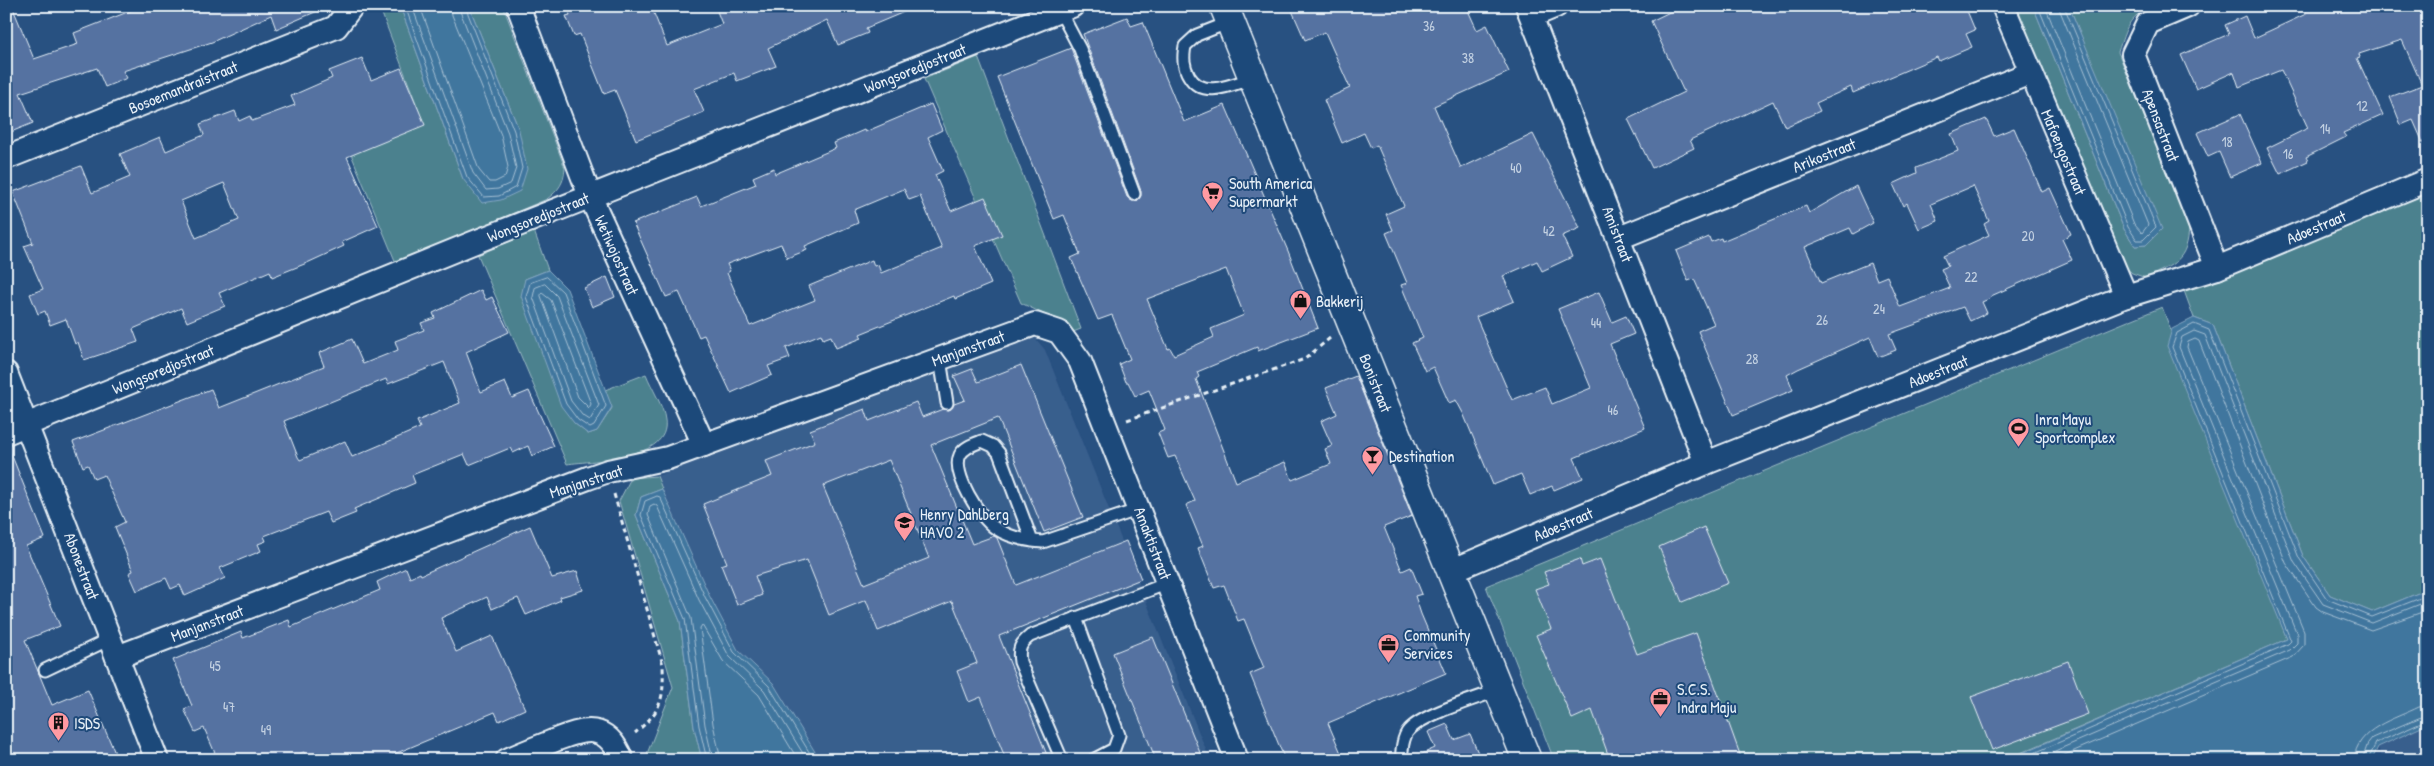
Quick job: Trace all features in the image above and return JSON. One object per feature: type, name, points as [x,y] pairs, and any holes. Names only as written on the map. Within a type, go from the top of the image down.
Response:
[{"type":"street","name":"Bosoemandraistraat","points":[[6,158],[336,27],[352,6]]},
{"type":"street","name":"Wetiwojostraat","points":[[518,6],[590,196],[704,445]]},
{"type":"street","points":[[1530,11],[1556,6]]},
{"type":"street","name":"Mafoengostraat","points":[[2003,6],[2126,296]]},
{"type":"street","name":"Apensastraat","points":[[2188,6],[2148,23],[2133,54],[2217,268]]},
{"type":"street","name":"Wongsoredjostraat","points":[[16,428],[590,196],[1066,9]]},
{"type":"street","name":"Amistraat","points":[[1530,11],[1706,463]]},
{"type":"street","name":"Bonistraat","points":[[1227,14],[1527,760]]},
{"type":"street","name":"Arikostraat","points":[[1619,238],[2030,73]]},
{"type":"street","name":"Adoestraat","points":[[1451,571],[1706,463],[2126,296],[2217,268],[2428,180]]},
{"type":"street","name":"Manjanstraat","points":[[113,648],[608,471],[668,458],[1035,324],[1059,332]]},
{"type":"street","name":"Amaktistraat","points":[[1059,332],[1080,361],[1107,425],[1238,760]]},
{"type":"street","name":"Abonestraat","points":[[6,373],[16,428],[113,648],[157,760]]},
{"type":"street","points":[[507,760],[582,730],[602,734],[620,754]]},
{"type":"lane","points":[[1066,9],[1134,194]]},
{"type":"lane","points":[[1227,14],[1185,46],[1184,63],[1188,74],[1199,86],[1208,89],[1253,78]]},
{"type":"lane","points":[[940,359],[947,403]]},
{"type":"lane","points":[[1032,541],[999,453],[993,446],[982,441],[969,446],[959,456],[958,465],[968,495],[979,515],[994,528],[1032,541],[1043,542],[1140,510]]},
{"type":"lane","points":[[1062,760],[1020,662],[1018,650],[1022,642],[1030,636],[1168,583]]},
{"type":"lane","points":[[1076,618],[1119,735],[1114,749],[1093,760]]},
{"type":"lane","points":[[45,670],[113,648]]},
{"type":"lane","points":[[1402,760],[1404,742],[1408,730],[1418,722],[1456,705],[1499,690]]},
{"type":"path","points":[[1107,425],[1140,417],[1306,359],[1350,320]]},
{"type":"path","points":[[608,471],[663,665],[664,693],[652,718],[620,754]]},
{"type":"shaded area","name":"Henry Dahlberg HAVO 2","points":[[1022,335],[1036,339],[1045,350],[1210,760],[820,760],[773,683],[738,650],[709,595],[657,476]]},
{"type":"shaded area","points":[[2428,724],[2428,760],[2383,760],[2378,747]]},
{"type":"green space","points":[[379,6],[400,6],[463,179],[519,130],[469,6],[503,6],[565,168],[560,186],[547,199],[396,263],[351,154],[424,124]]},
{"type":"green space","points":[[2014,6],[2033,6],[2124,229],[2135,246],[2146,245],[2111,110],[2069,6],[2152,6],[2138,14],[2129,24],[2118,52],[2189,226],[2186,247],[2178,260],[2172,265],[2146,278],[2132,273],[2121,264]]},
{"type":"green space","points":[[978,57],[1081,329],[1065,335],[1054,319],[1021,303],[924,79]]},
{"type":"green space","points":[[2428,191],[2428,589],[2372,612],[2330,595],[2303,556],[2213,325],[2194,318],[2183,288]]},
{"type":"green space","points":[[534,231],[548,270],[525,279],[574,423],[588,434],[597,431],[612,408],[605,390],[646,374],[660,403],[665,420],[664,433],[656,443],[644,450],[628,456],[567,464],[478,255]]},
{"type":"green space","name":"Inra Mayu Sportcomplex","points":[[2162,307],[2287,639],[2004,760],[1554,760],[1486,586]]},
{"type":"green space","points":[[657,476],[662,489],[641,497],[636,515],[680,621],[694,727],[702,760],[645,759],[673,687],[619,501],[631,478]]},
{"type":"water","points":[[400,6],[469,6],[519,130],[527,169],[520,191],[501,200],[482,203],[463,179]]},
{"type":"water","points":[[2033,6],[2069,6],[2162,229],[2146,245],[2135,246],[2124,229]]},
{"type":"water","points":[[548,270],[567,289],[612,407],[597,431],[588,434],[574,423],[561,406],[521,296],[525,279]]},
{"type":"water","points":[[2194,318],[2213,325],[2303,556],[2330,595],[2372,612],[2428,589],[2428,724],[2378,747],[2372,760],[2006,760],[2287,639],[2167,346],[2172,329]]},
{"type":"water","points":[[662,489],[709,595],[738,650],[773,683],[820,760],[702,760],[694,727],[680,621],[636,515],[641,497]]},
{"type":"building","points":[[6,6],[12,6],[34,59],[78,44],[74,33],[143,6],[329,6],[276,29],[271,15],[212,42],[123,71],[127,78],[105,87],[97,68],[20,93],[33,123],[6,134]]},
{"type":"building","points":[[567,6],[651,6],[667,46],[722,24],[715,6],[916,7],[866,28],[868,33],[838,45],[827,20],[768,48],[776,66],[737,81],[734,73],[694,89],[704,112],[636,140],[615,90],[604,94],[580,34],[574,36],[566,16],[570,15]]},
{"type":"building","points":[[1290,6],[1466,6],[1477,30],[1487,25],[1509,72],[1434,106],[1461,168],[1533,134],[1580,228],[1562,236],[1572,257],[1542,271],[1537,261],[1503,276],[1514,301],[1476,317],[1512,400],[1545,387],[1552,404],[1591,388],[1558,309],[1599,292],[1612,322],[1626,316],[1634,334],[1610,344],[1645,428],[1574,458],[1583,478],[1554,490],[1552,486],[1530,495],[1521,474],[1493,485],[1456,400],[1449,403],[1433,367],[1425,371],[1412,343],[1423,338],[1401,285],[1407,283],[1386,233],[1393,230],[1386,214],[1404,206],[1377,145],[1371,148],[1364,133],[1342,143],[1324,100],[1350,88],[1325,32],[1305,40]]},
{"type":"building","points":[[1682,6],[1965,6],[1975,30],[1966,34],[1972,47],[1939,61],[1937,57],[1853,93],[1851,87],[1816,103],[1820,111],[1785,127],[1773,101],[1690,140],[1694,148],[1652,168],[1628,119],[1684,92],[1651,21]]},
{"type":"building","points":[[2303,6],[2428,6],[2428,154],[2413,120],[2401,125],[2390,97],[2422,85],[2402,40],[2359,54],[2360,57],[2357,58],[2383,115],[2343,133],[2346,137],[2306,157],[2308,161],[2280,174],[2267,148],[2308,128],[2281,70],[2239,87],[2234,72],[2196,89],[2181,55],[2229,34],[2225,25],[2245,16],[2254,38],[2306,14]]},
{"type":"building","points":[[1127,17],[1131,26],[1143,22],[1184,122],[1225,105],[1288,251],[1318,328],[1258,351],[1257,347],[1197,372],[1199,377],[1196,379],[1236,482],[1285,462],[1292,480],[1331,464],[1325,449],[1332,446],[1321,421],[1337,414],[1326,388],[1356,376],[1412,516],[1384,527],[1402,571],[1411,567],[1422,594],[1415,596],[1446,673],[1328,723],[1344,760],[1285,760],[1250,674],[1264,668],[1244,619],[1238,621],[1224,585],[1214,588],[1198,548],[1203,546],[1186,505],[1195,501],[1175,456],[1168,458],[1158,433],[1165,430],[1149,390],[1135,396],[1128,382],[1126,382],[1119,364],[1130,359],[1112,315],[1098,320],[1071,258],[1080,254],[1064,215],[1054,219],[997,77],[1071,48],[1127,197],[1132,201],[1137,201],[1141,196],[1141,191],[1083,34]],"holes":[[[1226,269],[1244,315],[1211,329],[1214,337],[1174,355],[1170,348],[1168,349],[1147,299]]]},
{"type":"building","points":[[362,58],[371,80],[401,68],[425,125],[347,157],[378,226],[342,242],[344,246],[307,263],[272,277],[270,271],[219,293],[225,306],[187,322],[181,308],[133,329],[138,342],[84,360],[78,342],[75,344],[66,319],[50,325],[45,311],[38,314],[30,294],[43,289],[24,246],[33,243],[13,192],[81,166],[92,193],[130,177],[120,154],[160,137],[166,151],[204,135],[200,124],[235,111],[239,121],[250,116],[252,121],[295,105],[291,96],[332,78],[329,71]],"holes":[[[224,183],[239,220],[196,238],[181,201]]]},
{"type":"building","points":[[931,104],[942,130],[928,137],[943,171],[935,175],[951,211],[985,197],[1002,235],[975,246],[991,284],[955,299],[954,296],[860,334],[862,338],[836,348],[831,336],[823,339],[821,334],[786,348],[790,358],[768,366],[772,375],[731,393],[704,335],[699,337],[679,292],[666,297],[633,223],[697,197],[701,206],[756,184],[753,177],[774,168],[775,174],[836,148],[834,143],[864,130],[865,132]],"holes":[[[904,189],[909,200],[920,196],[942,248],[881,273],[878,265],[874,266],[872,260],[809,286],[815,300],[750,326],[727,273],[730,271],[727,264],[781,244],[787,258],[807,250],[805,246],[858,223],[854,210]]]},
{"type":"building","points":[[2240,114],[2262,163],[2230,177],[2219,152],[2208,157],[2197,133]]},
{"type":"building","points":[[1986,119],[1994,136],[2014,128],[2042,192],[2050,188],[2071,234],[2062,239],[2072,260],[1991,296],[1991,298],[1982,302],[1987,313],[1970,321],[1963,307],[1889,334],[1896,350],[1878,357],[1870,337],[1798,369],[1787,375],[1793,390],[1733,415],[1698,331],[1714,324],[1694,279],[1688,281],[1676,251],[1709,237],[1711,242],[1721,238],[1722,241],[1806,206],[1809,213],[1856,186],[1873,223],[1853,234],[1850,228],[1805,247],[1821,283],[1870,263],[1877,280],[1887,276],[1900,307],[1950,288],[1941,269],[1948,266],[1943,256],[1989,235],[1984,224],[1989,221],[1973,186],[1931,204],[1938,221],[1919,229],[1907,203],[1903,206],[1893,184],[1917,173],[1916,168],[1958,151],[1951,134]]},
{"type":"building","points":[[607,277],[615,297],[592,307],[584,288]]},
{"type":"building","points":[[481,290],[486,300],[492,297],[509,332],[466,352],[481,392],[505,382],[512,398],[529,391],[554,446],[532,456],[528,446],[513,453],[510,448],[469,465],[464,454],[412,475],[415,483],[354,509],[356,513],[331,523],[326,512],[264,536],[266,541],[258,544],[261,551],[220,568],[225,578],[185,596],[180,585],[171,589],[166,578],[137,591],[129,573],[133,571],[115,527],[125,522],[104,475],[94,479],[88,465],[83,467],[73,442],[211,389],[219,408],[324,366],[319,353],[352,339],[363,364],[398,350],[395,341],[424,330],[421,323],[435,318],[433,313]],"holes":[[[444,362],[460,403],[417,421],[420,428],[352,457],[345,441],[300,460],[284,421],[386,379],[388,384]]]},
{"type":"building","points":[[1021,365],[1083,517],[1044,532],[998,418],[931,445],[972,544],[994,536],[997,538],[1016,585],[1126,541],[1141,579],[999,636],[1049,760],[1006,760],[981,697],[969,702],[957,671],[977,663],[952,601],[878,631],[866,600],[829,615],[807,560],[755,576],[762,595],[737,605],[721,565],[727,563],[703,504],[772,476],[766,461],[815,442],[810,430],[865,409],[869,421],[916,402],[922,417],[943,409],[949,410],[954,404],[965,400],[954,376],[972,369],[978,382]],"holes":[[[889,460],[929,558],[864,584],[823,486]]]},
{"type":"building","points":[[6,446],[8,446],[45,538],[26,546],[60,626],[25,640],[52,705],[88,690],[118,760],[6,760]]},
{"type":"building","points":[[530,526],[552,578],[577,571],[583,590],[560,597],[561,600],[526,615],[518,598],[492,609],[487,597],[441,618],[456,652],[492,636],[525,709],[499,721],[495,712],[380,760],[307,760],[304,752],[286,760],[218,760],[204,728],[195,732],[184,709],[192,706],[173,660],[241,632],[243,638],[289,620],[291,627],[380,590],[377,582],[406,568],[410,578],[420,573],[421,575]]},
{"type":"building","points":[[1704,527],[1728,583],[1682,602],[1659,547]]},
{"type":"building","name":"S.C.S. Indra Maju","points":[[1580,559],[1582,566],[1600,559],[1637,654],[1696,633],[1742,760],[1610,760],[1592,710],[1572,719],[1536,635],[1551,629],[1535,589],[1549,584],[1544,572]]},
{"type":"building","points":[[1153,637],[1203,760],[1156,760],[1113,653]]},
{"type":"building","points":[[2068,661],[2088,714],[1992,750],[1971,697]]},
{"type":"building","points":[[1447,724],[1454,740],[1470,734],[1481,760],[1409,760],[1435,748],[1428,732]]},
{"type":"place","name":"South America Supermarkt","points":[[1213,211]]},
{"type":"place","name":"Bakkerij","points":[[1300,320]]},
{"type":"place","name":"Inra Mayu Sportcomplex","points":[[2019,447]]},
{"type":"place","name":"Destination","points":[[1373,475]]},
{"type":"place","name":"Henry Dahlberg HAVO 2","points":[[904,542]]},
{"type":"place","name":"Community Services","points":[[1388,663]]},
{"type":"place","name":"S.C.S. Indra Maju","points":[[1661,717]]},
{"type":"place","name":"ISDS","points":[[58,742]]}]
